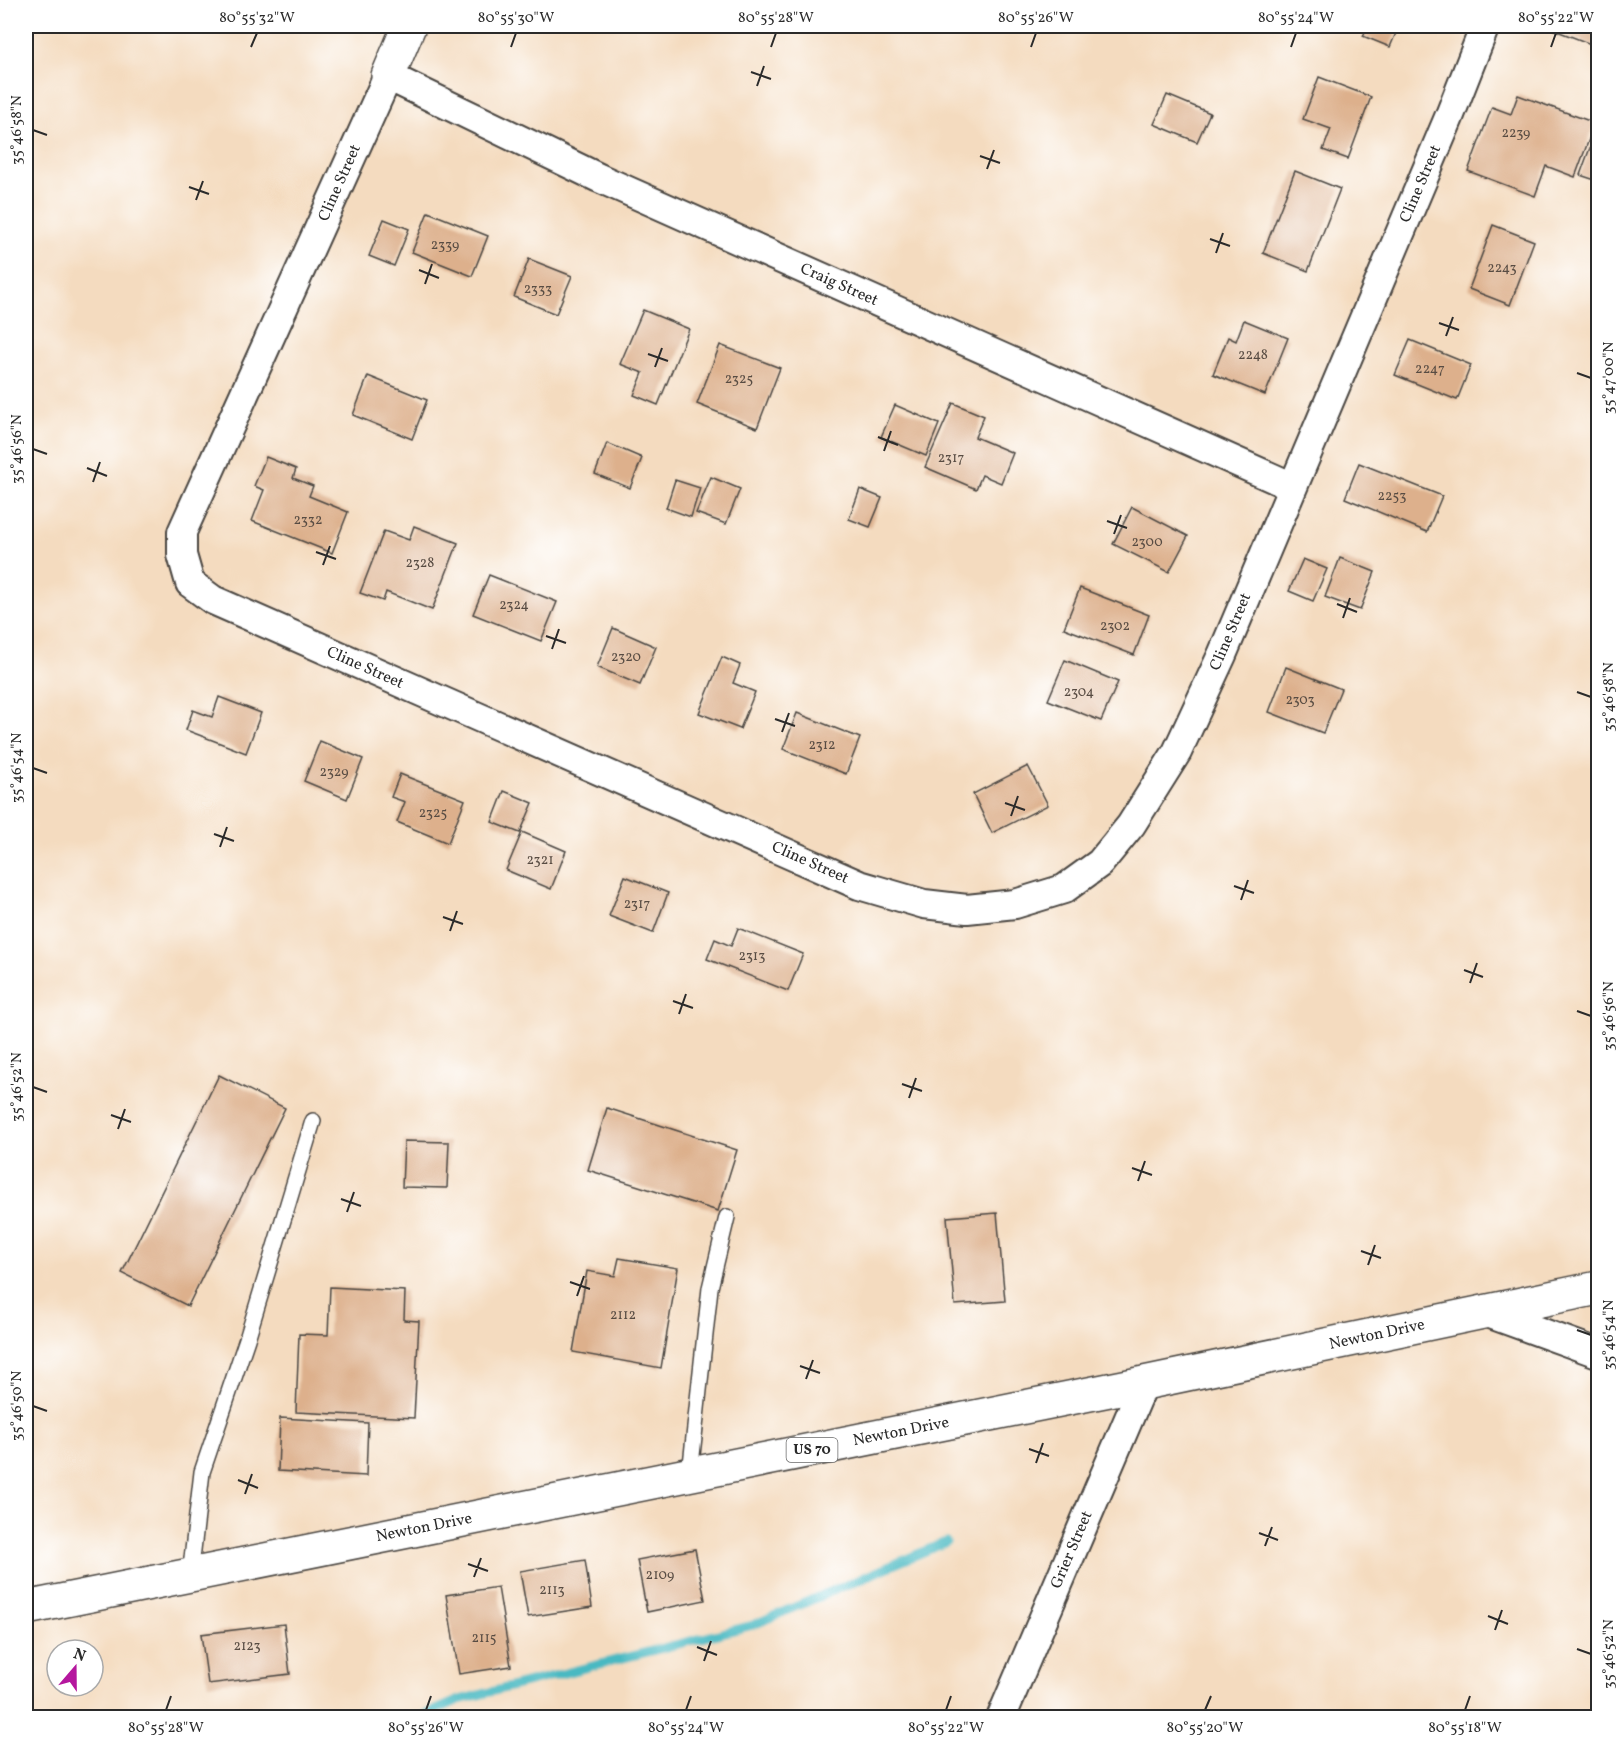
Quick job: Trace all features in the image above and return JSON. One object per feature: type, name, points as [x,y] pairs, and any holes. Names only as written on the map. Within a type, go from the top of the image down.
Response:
[{"type":"main road","points":[[388,76],[409,26]]},
{"type":"main road","name":"Newton Drive","points":[[26,1608],[1144,1383],[1599,1288]]},
{"type":"street","name":"Cline Street","points":[[388,76],[182,532],[182,555],[190,582],[213,600],[859,885],[924,904],[967,909],[1015,904],[1064,889],[1100,863],[1131,825],[1177,752],[1222,656],[1450,115],[1485,26]]},
{"type":"street","name":"Craig Street","points":[[388,76],[599,178],[1293,487]]},
{"type":"street","points":[[1485,1312],[1599,1353]]},
{"type":"street","name":"Grier Street","points":[[1001,1718],[1144,1383]]},
{"type":"lane","points":[[190,1576],[202,1473],[247,1339],[313,1121]]},
{"type":"lane","points":[[690,1474],[710,1288],[727,1217]]},
{"type":"building","points":[[1368,26],[1399,26],[1390,47],[1363,36]]},
{"type":"building","points":[[1544,26],[1598,26],[1596,46]]},
{"type":"building","points":[[1319,77],[1371,97],[1348,159],[1323,150],[1331,129],[1303,119]]},
{"type":"building","points":[[1167,95],[1210,113],[1197,142],[1154,124]]},
{"type":"building","points":[[1518,95],[1595,123],[1575,177],[1546,166],[1535,196],[1468,171],[1492,107],[1511,114]]},
{"type":"building","points":[[1598,126],[1598,181],[1580,175]]},
{"type":"building","points":[[1295,171],[1340,189],[1308,271],[1263,253]]},
{"type":"building","points":[[428,212],[488,236],[472,276],[412,252]]},
{"type":"building","points":[[384,219],[409,229],[394,266],[369,256]]},
{"type":"building","points":[[1493,225],[1534,241],[1510,305],[1469,289]]},
{"type":"building","points":[[529,259],[572,276],[556,314],[514,297]]},
{"type":"building","points":[[643,310],[689,329],[658,405],[634,395],[643,373],[620,364]]},
{"type":"building","points":[[1244,320],[1288,338],[1265,395],[1213,374],[1228,337],[1236,341]]},
{"type":"building","points":[[1410,340],[1471,365],[1457,400],[1395,375]]},
{"type":"building","points":[[720,345],[780,368],[757,428],[697,404]]},
{"type":"building","points":[[368,376],[427,400],[412,439],[353,415]]},
{"type":"building","points":[[953,403],[984,416],[975,437],[1013,453],[1001,483],[982,475],[976,489],[925,467]]},
{"type":"building","points":[[895,405],[939,424],[926,456],[881,437]]},
{"type":"building","points":[[607,443],[642,458],[630,488],[595,474]]},
{"type":"building","points":[[266,457],[296,469],[293,478],[313,486],[309,496],[348,512],[332,553],[252,521],[264,490],[254,486]]},
{"type":"building","points":[[1359,463],[1442,496],[1427,532],[1345,498]]},
{"type":"building","points":[[711,477],[740,489],[726,524],[696,513]]},
{"type":"building","points":[[675,480],[700,488],[691,517],[666,508]]},
{"type":"building","points":[[860,489],[882,498],[870,527],[849,519]]},
{"type":"building","points":[[1132,507],[1188,536],[1169,572],[1113,544]]},
{"type":"building","points":[[414,526],[458,543],[432,610],[386,592],[383,601],[360,593],[384,531],[409,540]]},
{"type":"building","points":[[1340,558],[1375,572],[1360,610],[1325,597]]},
{"type":"building","points":[[1303,559],[1327,569],[1313,601],[1289,591]]},
{"type":"building","points":[[489,575],[557,602],[541,641],[473,614]]},
{"type":"building","points":[[1080,588],[1149,615],[1134,655],[1064,628]]},
{"type":"building","points":[[613,628],[656,647],[640,685],[597,667]]},
{"type":"building","points":[[722,657],[740,665],[733,683],[755,692],[740,729],[699,713]]},
{"type":"building","points":[[1065,660],[1118,682],[1101,721],[1048,700]]},
{"type":"building","points":[[1286,667],[1341,689],[1323,733],[1269,712]]},
{"type":"building","points":[[219,697],[261,713],[246,753],[186,730],[193,710],[212,717]]},
{"type":"building","points":[[797,713],[860,738],[846,774],[783,749]]},
{"type":"building","points":[[320,741],[363,759],[347,799],[304,781]]},
{"type":"building","points":[[1028,766],[1048,805],[992,833],[973,794]]},
{"type":"building","points":[[400,774],[465,800],[448,843],[397,822],[405,802],[391,797]]},
{"type":"building","points":[[504,791],[533,803],[520,833],[492,822]]},
{"type":"building","points":[[522,832],[566,851],[551,889],[506,870]]},
{"type":"building","points":[[625,876],[668,893],[653,933],[609,916]]},
{"type":"building","points":[[738,928],[803,954],[788,991],[707,959],[715,939],[731,946]]},
{"type":"building","points":[[219,1075],[285,1108],[188,1306],[122,1273]]},
{"type":"building","points":[[607,1108],[737,1150],[718,1211],[588,1170]]},
{"type":"building","points":[[404,1141],[449,1142],[447,1188],[402,1187]]},
{"type":"building","points":[[997,1213],[1005,1301],[955,1305],[947,1217]]},
{"type":"building","points":[[619,1258],[678,1268],[661,1368],[573,1352],[587,1271],[615,1276]]},
{"type":"building","points":[[330,1287],[405,1291],[404,1320],[419,1321],[414,1418],[296,1412],[299,1334],[328,1335]]},
{"type":"building","points":[[280,1418],[368,1423],[366,1476],[278,1471]]},
{"type":"building","points":[[695,1549],[705,1600],[647,1612],[637,1560]]},
{"type":"building","points":[[585,1560],[592,1607],[528,1617],[520,1571]]},
{"type":"building","points":[[498,1587],[511,1666],[459,1674],[446,1595]]},
{"type":"building","points":[[284,1624],[290,1674],[208,1684],[201,1634]]},
{"type":"waterway","points":[[418,1718],[459,1700],[753,1625],[946,1542]]}]
